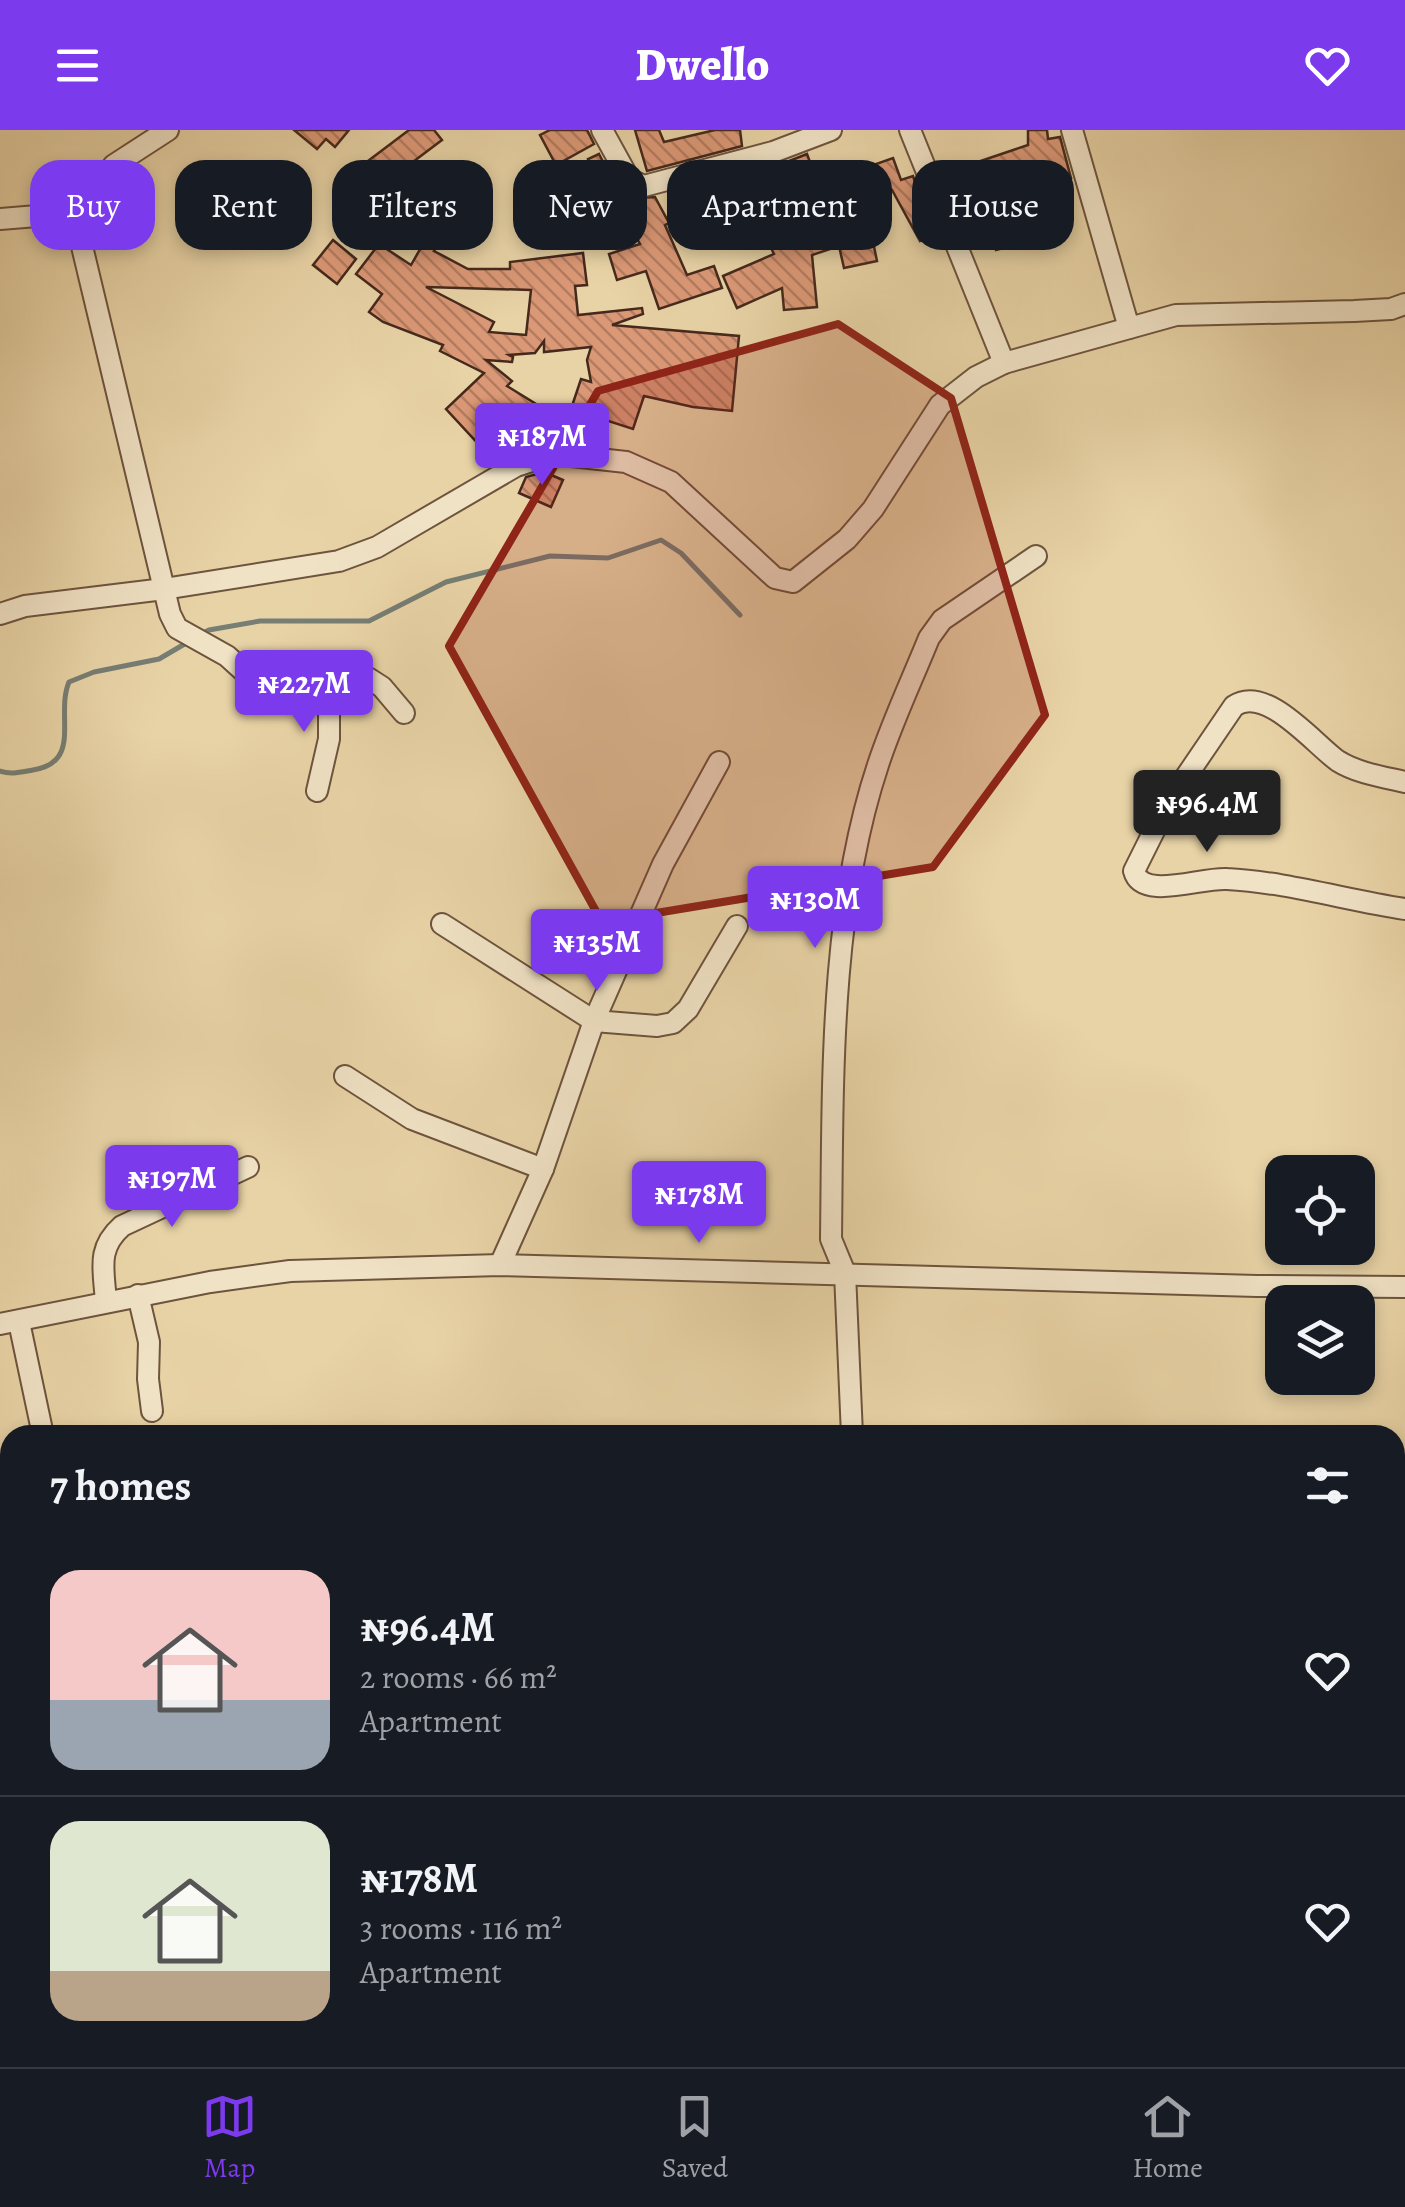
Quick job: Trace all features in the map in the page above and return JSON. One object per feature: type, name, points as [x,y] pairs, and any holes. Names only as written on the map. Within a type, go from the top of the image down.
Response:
[{"type":"street","points":[[122,160],[168,130]]},
{"type":"street","points":[[602,130],[629,179],[644,186],[772,152],[831,130]]},
{"type":"street","points":[[910,130],[1004,363]]},
{"type":"street","points":[[1072,130],[1128,328]]},
{"type":"street","points":[[0,218],[30,216]]},
{"type":"street","points":[[83,250],[164,589],[177,628],[227,656],[258,684],[281,692],[368,678],[382,687],[404,713]]},
{"type":"street","points":[[0,614],[25,606],[339,561],[377,547],[516,466],[553,454],[626,462],[671,482],[776,578],[793,582],[847,539],[873,509],[940,405],[976,377],[1004,363],[1176,315],[1391,309],[1405,304]]},
{"type":"street","points":[[852,1425],[845,1273],[832,1240],[839,962],[856,855],[874,780],[929,638],[942,620],[1036,556]]},
{"type":"street","points":[[317,791],[329,740],[329,684]]},
{"type":"street","points":[[1405,782],[1340,762],[1278,710],[1242,701],[1234,706],[1168,803],[1134,871],[1144,886],[1226,879],[1405,909]]},
{"type":"street","points":[[500,1266],[543,1169],[594,1021],[664,864],[719,762]]},
{"type":"street","points":[[442,924],[594,1021],[657,1026],[672,1023],[688,1009],[736,926]]},
{"type":"street","points":[[345,1076],[412,1119],[543,1169]]},
{"type":"street","points":[[106,1302],[104,1257],[108,1239],[122,1226],[248,1167]]},
{"type":"street","points":[[40,1425],[5,1323],[290,1271],[500,1266],[1405,1287]]},
{"type":"street","points":[[138,1296],[149,1342],[152,1411]]},
{"type":"highlighted area","points":[[838,324],[951,398],[1045,715],[933,867],[602,922],[449,646],[598,391]]},
{"type":"building","points":[[294,130],[349,130],[335,147],[326,139],[317,149]]},
{"type":"building","points":[[409,130],[434,130],[442,140],[415,160],[369,160]]},
{"type":"building","points":[[550,130],[587,130],[594,144],[565,160],[553,160],[540,135]]},
{"type":"building","points":[[635,130],[659,130],[664,142],[715,130],[740,130],[742,146],[689,160],[667,160],[667,166],[647,171],[647,160]]},
{"type":"building","points":[[1028,130],[1047,130],[1048,139],[1060,137],[1066,160],[984,160],[1028,145]]},
{"type":"building","points":[[893,158],[901,180],[912,176],[912,226],[892,190],[892,160],[887,160]]},
{"type":"building","points":[[647,197],[655,197],[667,219],[667,250],[676,250],[687,275],[714,266],[722,288],[659,309],[646,271],[617,280],[609,254],[647,250]]},
{"type":"building","points":[[332,241],[332,250],[345,250],[356,259],[337,284],[313,265]]},
{"type":"building","points":[[374,250],[388,250],[411,265],[420,250],[435,250],[468,269],[510,269],[510,262],[583,253],[587,285],[575,286],[578,315],[642,308],[643,314],[612,325],[739,336],[732,411],[644,396],[633,429],[571,409],[581,379],[591,382],[587,360],[591,347],[544,352],[544,341],[535,353],[509,355],[512,362],[486,360],[512,381],[507,386],[536,404],[513,445],[495,462],[446,409],[484,373],[440,351],[443,345],[383,322],[369,312],[382,294],[356,274]],"holes":[[[426,287],[531,290],[526,335],[489,332],[494,322]]]},
{"type":"building","points":[[772,250],[827,250],[812,255],[817,307],[784,310],[782,288],[737,308],[723,276],[774,254]]},
{"type":"building","points":[[840,250],[875,250],[877,261],[844,268]]},
{"type":"building","points":[[544,472],[563,480],[551,507],[519,493],[526,477]]},
{"type":"waterway","points":[[201,634],[260,621],[369,621],[446,582],[550,556],[608,558],[661,540],[681,553],[740,615]]},
{"type":"waterway","points":[[0,771],[33,770],[58,758],[63,747],[69,682],[94,672],[159,659],[188,642]]}]
